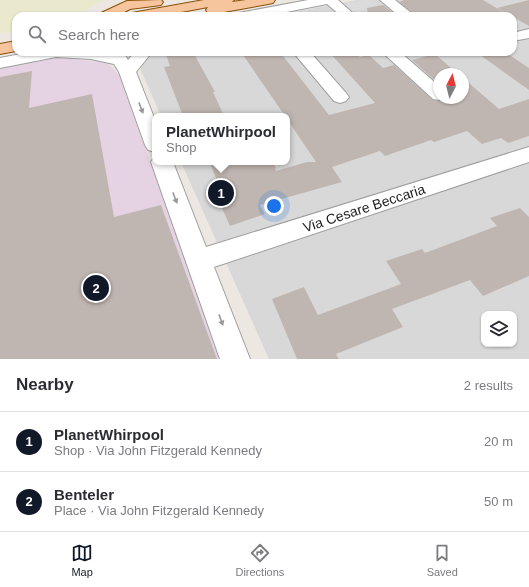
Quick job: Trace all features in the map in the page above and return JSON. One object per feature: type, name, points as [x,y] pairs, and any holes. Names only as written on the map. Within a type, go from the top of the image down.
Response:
[{"type":"main road","points":[[189,12],[227,0]]},
{"type":"main road","points":[[112,12],[120,7],[140,2],[166,3],[180,12]]},
{"type":"main road","points":[[217,12],[268,9]]},
{"type":"main road","points":[[0,40],[12,38]]},
{"type":"main road","points":[[0,49],[12,47]]},
{"type":"street","points":[[258,12],[268,9],[330,0],[344,12]]},
{"type":"street","points":[[377,0],[392,12]]},
{"type":"street","points":[[387,0],[403,12]]},
{"type":"street","points":[[517,36],[529,33]]},
{"type":"street","points":[[0,62],[34,56]]},
{"type":"street","points":[[100,56],[121,61],[134,56]]},
{"type":"street","points":[[304,56],[340,97]]},
{"type":"street","points":[[395,56],[433,90]]},
{"type":"street","points":[[121,61],[152,138]]},
{"type":"street","name":"Via Cesare Beccaria","points":[[199,261],[529,154]]},
{"type":"street","points":[[163,165],[235,359]]},
{"type":"shaded area","points":[[357,0],[529,0],[529,359],[269,359],[182,165],[290,165],[290,113],[160,113],[141,71],[141,64],[150,56],[517,56],[517,12],[295,12]]},
{"type":"shaded area","points":[[372,0],[379,5],[349,12],[341,5]]},
{"type":"shaded area","points":[[54,57],[103,62],[110,65],[119,75],[221,359],[0,359],[0,66]]},
{"type":"green space","points":[[0,0],[106,0],[92,6],[84,12],[12,12],[12,32],[0,33]]},
{"type":"building","points":[[404,0],[483,0],[503,12],[411,12],[399,2]]},
{"type":"building","points":[[529,0],[529,26],[517,19],[517,12],[504,12],[497,8]]},
{"type":"building","points":[[383,5],[392,12],[368,12],[367,8]]},
{"type":"building","points":[[166,56],[195,56],[215,92],[213,92],[223,113],[182,113],[164,67],[170,66]]},
{"type":"building","points":[[244,56],[283,56],[329,115],[375,103],[333,56],[370,56],[383,68],[394,65],[433,100],[433,104],[469,104],[469,83],[499,109],[529,99],[529,136],[508,143],[501,138],[482,144],[467,131],[434,142],[431,140],[385,156],[380,151],[332,167],[342,182],[260,205],[265,214],[230,226],[212,186],[218,184],[211,165],[275,165],[276,171],[307,162],[316,162],[290,123],[290,113],[283,113]]},
{"type":"building","points":[[427,56],[437,56],[451,68],[433,68],[433,79],[412,60]]},
{"type":"building","points":[[482,56],[511,56],[529,68],[529,90]]},
{"type":"building","points":[[32,71],[29,108],[92,94],[114,217],[161,205],[217,359],[0,359],[0,77]]},
{"type":"building","points":[[520,208],[529,217],[529,276],[483,296],[470,280],[392,309],[403,327],[336,354],[339,359],[297,359],[272,299],[304,287],[318,315],[401,284],[386,261],[422,249],[425,253],[497,226],[490,218]]},
{"type":"place","name":"PlanetWhirpool","points":[[221,193]]},
{"type":"place","name":"Benteler","points":[[96,288]]}]
